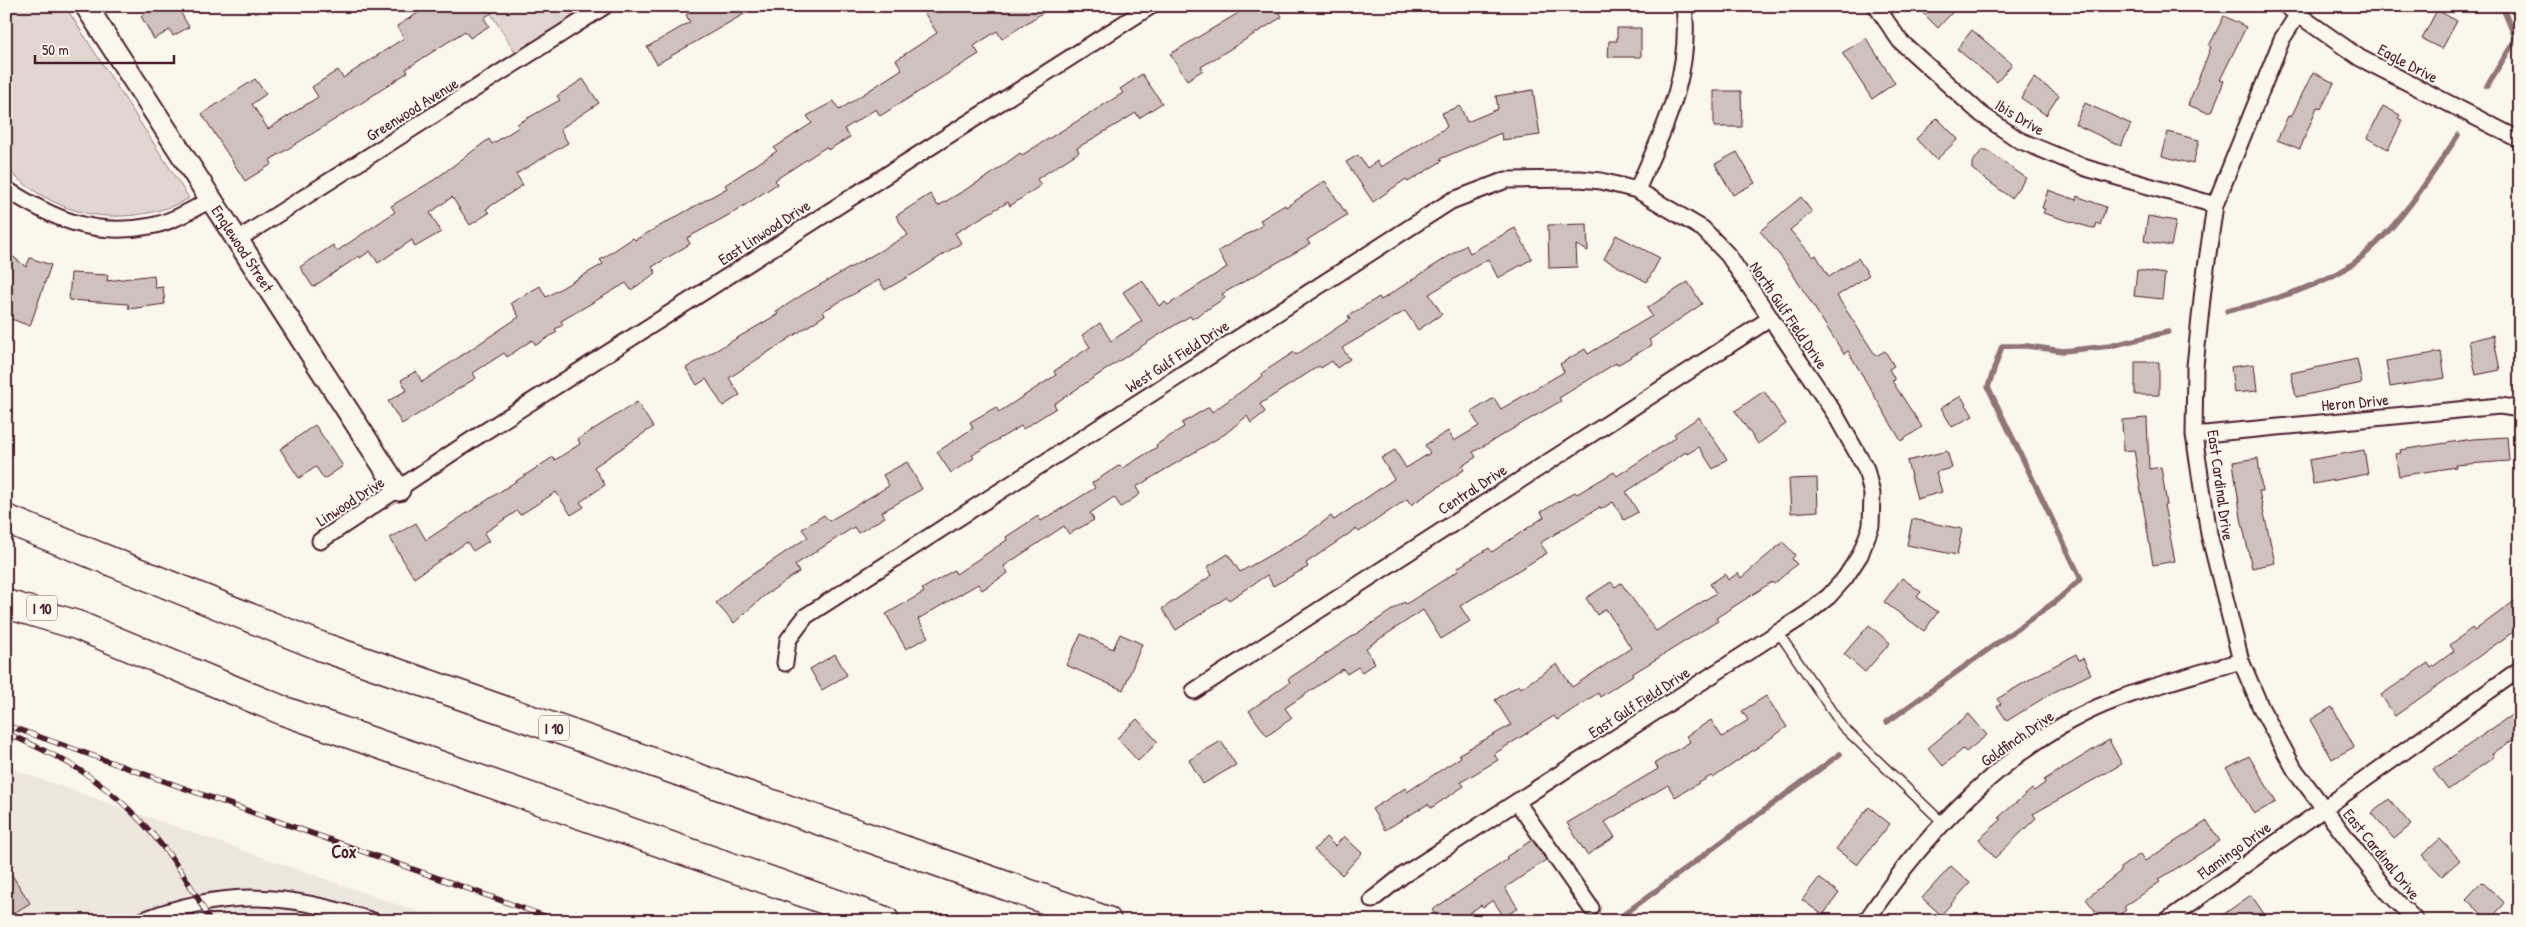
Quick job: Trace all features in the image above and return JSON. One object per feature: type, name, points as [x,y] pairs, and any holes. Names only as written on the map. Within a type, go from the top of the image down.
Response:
[{"type":"highway","name":"I 10","points":[[6,519],[320,646],[1107,921]]},
{"type":"highway","name":"I 10","points":[[6,590],[77,625],[284,711],[885,921]]},
{"type":"highway","points":[[6,604],[77,625]]},
{"type":"street","name":"Englewood Street","points":[[86,6],[399,490]]},
{"type":"street","name":"Greenwood Avenue","points":[[238,240],[605,6]]},
{"type":"street","name":"East Linwood Drive","points":[[399,490],[470,441],[1150,6]]},
{"type":"street","points":[[1637,190],[1673,108],[1683,60],[1684,6]]},
{"type":"street","name":"Ibis Drive","points":[[1876,6],[1900,41],[1981,114],[2020,140],[2086,168],[2215,205]]},
{"type":"street","name":"East Cardinal Drive","points":[[2296,9],[2215,205],[2195,366],[2194,435],[2209,534],[2241,661],[2261,708],[2295,770],[2385,889],[2416,921]]},
{"type":"street","name":"Eagle Drive","points":[[2296,9],[2360,58],[2495,129],[2520,140]]},
{"type":"street","name":"West Gulf Field Drive","points":[[786,663],[788,640],[806,616],[1451,201],[1506,180],[1580,179],[1637,190]]},
{"type":"street","points":[[6,189],[32,205],[71,224],[97,228],[127,229],[152,226],[180,216],[211,200]]},
{"type":"street","name":"North Gulf Field Drive","points":[[1637,190],[1703,229],[1728,255],[1835,414],[1866,469],[1872,494]]},
{"type":"street","name":"Central Drive","points":[[1194,691],[1771,318]]},
{"type":"street","name":"Heron Drive","points":[[2194,435],[2500,406],[2520,408]]},
{"type":"street","name":"Linwood Drive","points":[[320,541],[399,490]]},
{"type":"street","name":"East Gulf Field Drive","points":[[1372,900],[1402,876],[1808,614],[1829,596],[1845,578],[1860,555],[1871,526],[1872,494]]},
{"type":"street","name":"Goldfinch Drive","points":[[1866,921],[1942,822],[1998,772],[2037,742],[2078,718],[2117,699],[2241,661]]},
{"type":"street","points":[[2323,808],[2520,669]]},
{"type":"street","points":[[1517,802],[1591,908]]},
{"type":"street","name":"Flamingo Drive","points":[[2166,921],[2323,808]]},
{"type":"street","points":[[141,921],[201,902],[243,897],[278,898],[312,904],[374,921]]},
{"type":"lane","points":[[1778,632],[1842,726],[1942,822]]},
{"type":"shaded area","points":[[6,6],[65,6],[189,198],[165,209],[137,215],[95,215],[72,209],[51,200],[31,189],[6,168]]},
{"type":"shaded area","points":[[486,6],[587,6],[516,53]]},
{"type":"shaded area","points":[[6,767],[444,921],[6,921]]},
{"type":"building","points":[[157,6],[177,6],[189,27],[173,36],[170,30],[154,39],[141,16]]},
{"type":"building","points":[[429,6],[501,6],[484,18],[489,26],[470,38],[465,31],[406,69],[408,72],[363,102],[270,160],[272,164],[245,181],[202,114],[255,79],[266,94],[252,104],[268,129],[318,97],[312,87],[338,70],[343,78],[404,38],[397,26]]},
{"type":"building","points":[[701,6],[758,6],[657,64],[647,47],[690,22],[686,15]]},
{"type":"building","points":[[920,6],[1053,6],[1002,39],[997,31],[974,46],[979,54],[880,116],[876,109],[844,129],[850,137],[828,150],[826,147],[775,180],[777,184],[736,211],[687,238],[690,244],[652,267],[656,273],[631,290],[626,283],[561,321],[563,325],[555,329],[557,332],[536,345],[532,340],[507,357],[504,353],[473,373],[476,378],[402,424],[388,401],[407,390],[401,380],[416,371],[422,382],[519,317],[511,303],[540,286],[546,297],[603,264],[600,260],[633,238],[635,240],[727,188],[725,185],[777,151],[774,148],[812,123],[807,116],[834,101],[839,110],[902,69],[896,60],[937,33]]},
{"type":"building","points":[[1250,6],[1276,6],[1282,17],[1201,67],[1203,70],[1187,80],[1170,54]]},
{"type":"building","points":[[1916,6],[1958,6],[1938,28]]},
{"type":"building","points":[[2437,10],[2457,21],[2442,49],[2422,39]]},
{"type":"building","points":[[2224,16],[2246,27],[2220,80],[2224,81],[2212,112],[2206,112],[2188,105],[2211,47],[2209,46]]},
{"type":"building","points":[[1617,28],[1641,28],[1641,57],[1608,57],[1609,41],[1617,41]]},
{"type":"building","points":[[1972,30],[2012,64],[1997,82],[1957,49]]},
{"type":"building","points":[[1866,38],[1895,83],[1872,99],[1842,53]]},
{"type":"building","points":[[2313,72],[2334,83],[2321,109],[2317,107],[2300,149],[2277,140],[2288,116],[2291,117]]},
{"type":"building","points":[[1142,74],[1162,103],[1139,118],[1136,113],[1077,148],[1079,152],[1037,179],[1041,185],[1010,206],[1008,202],[955,233],[961,243],[918,271],[885,290],[879,280],[823,311],[825,315],[729,378],[740,395],[723,406],[706,379],[697,385],[686,368],[778,314],[776,312],[802,295],[908,235],[896,216],[930,194],[938,206],[990,175],[1020,153],[1022,155],[1123,93],[1120,89]]},
{"type":"building","points":[[2034,78],[2059,95],[2046,115],[2021,98]]},
{"type":"building","points":[[583,79],[599,103],[560,129],[568,143],[516,174],[523,185],[486,209],[489,213],[470,225],[452,197],[430,213],[441,232],[415,247],[412,240],[378,263],[370,251],[360,258],[359,256],[313,287],[300,267],[333,245],[337,251],[395,212],[391,206],[434,180],[489,139],[492,144],[519,127],[517,124],[560,100],[557,96]]},
{"type":"building","points":[[1533,90],[1540,135],[1502,140],[1501,133],[1440,159],[1442,161],[1408,182],[1406,179],[1373,202],[1346,162],[1358,155],[1367,168],[1377,161],[1381,167],[1447,127],[1442,113],[1460,106],[1467,122],[1498,109],[1496,96]]},
{"type":"building","points":[[1714,91],[1741,91],[1742,127],[1714,127]]},
{"type":"building","points":[[2085,103],[2131,124],[2121,146],[2075,124]]},
{"type":"building","points":[[2383,106],[2400,115],[2398,118],[2403,120],[2388,149],[2367,138]]},
{"type":"building","points":[[1937,118],[1958,139],[1936,160],[1916,139]]},
{"type":"building","points":[[2168,132],[2199,140],[2193,164],[2162,156]]},
{"type":"building","points":[[1982,150],[1987,150],[2026,178],[2011,198],[1972,169],[1972,163]]},
{"type":"building","points":[[1737,152],[1755,183],[1733,195],[1715,164]]},
{"type":"building","points":[[1325,181],[1347,215],[1307,240],[1310,244],[1222,294],[1225,298],[1192,319],[1190,316],[1154,338],[1054,404],[1056,408],[1023,429],[1021,426],[972,455],[974,458],[951,473],[937,452],[973,428],[970,422],[996,407],[999,412],[1056,375],[1054,371],[1090,347],[1082,335],[1100,323],[1111,341],[1142,321],[1123,292],[1142,280],[1159,306],[1165,302],[1168,305],[1227,267],[1218,251],[1263,225],[1260,220],[1285,205],[1286,207]]},
{"type":"building","points":[[2048,190],[2076,200],[2077,196],[2106,207],[2100,225],[2097,223],[2095,229],[2043,213],[2045,209],[2042,208]]},
{"type":"building","points":[[1801,197],[1812,212],[1790,230],[1813,257],[1816,255],[1829,277],[1858,258],[1869,275],[1837,296],[1876,356],[1885,351],[1894,366],[1889,369],[1895,380],[1892,381],[1922,427],[1901,441],[1848,351],[1844,354],[1785,262],[1760,231]]},
{"type":"building","points":[[2148,216],[2176,221],[2171,246],[2144,241]]},
{"type":"building","points":[[1587,224],[1588,251],[1576,245],[1577,267],[1549,268],[1548,225]]},
{"type":"building","points":[[1515,228],[1532,259],[1498,278],[1488,259],[1429,294],[1442,314],[1418,330],[1405,311],[1342,348],[1350,359],[1337,368],[1332,361],[1321,368],[1319,366],[1260,404],[1265,412],[1251,423],[1247,416],[1225,434],[1136,487],[1140,494],[1121,507],[1114,497],[1090,513],[1094,520],[1069,534],[1064,526],[1004,566],[1008,573],[982,590],[978,584],[918,619],[928,637],[906,649],[886,614],[924,592],[922,589],[954,570],[956,574],[1007,540],[1006,537],[1038,516],[1041,521],[1095,488],[1092,483],[1120,465],[1123,468],[1157,447],[1156,445],[1184,427],[1182,423],[1209,407],[1212,412],[1263,376],[1262,373],[1294,352],[1296,355],[1350,319],[1348,316],[1379,297],[1381,300],[1466,245],[1470,253]]},
{"type":"building","points":[[1616,235],[1660,258],[1647,282],[1604,259]]},
{"type":"building","points":[[6,251],[26,267],[30,258],[51,265],[30,326],[6,317]]},
{"type":"building","points":[[2137,270],[2165,274],[2162,299],[2134,296]]},
{"type":"building","points":[[71,273],[108,275],[107,281],[154,275],[155,288],[163,287],[165,304],[129,309],[128,304],[69,300]]},
{"type":"building","points":[[1688,282],[1702,304],[1649,340],[1652,345],[1617,365],[1616,363],[1559,398],[1561,401],[1473,452],[1476,457],[1462,466],[1464,470],[1411,505],[1407,499],[1359,532],[1356,529],[1306,563],[1308,567],[1273,586],[1267,575],[1229,600],[1227,597],[1176,630],[1162,609],[1212,575],[1207,567],[1228,554],[1240,572],[1307,534],[1331,516],[1334,520],[1394,479],[1381,458],[1395,450],[1406,468],[1430,453],[1425,445],[1448,431],[1454,441],[1479,426],[1471,412],[1494,398],[1501,409],[1564,372],[1560,364],[1585,349],[1588,354],[1652,316],[1647,308]]},
{"type":"building","points":[[2493,335],[2500,370],[2476,375],[2469,341]]},
{"type":"building","points":[[2441,352],[2445,378],[2390,387],[2386,361]]},
{"type":"building","points":[[2357,359],[2362,383],[2296,397],[2291,373]]},
{"type":"building","points":[[2135,362],[2159,362],[2159,395],[2135,395]]},
{"type":"building","points":[[2254,364],[2257,391],[2234,393],[2231,367]]},
{"type":"building","points":[[1764,391],[1786,424],[1758,444],[1735,411]]},
{"type":"building","points":[[1961,396],[1973,416],[1952,427],[1941,408]]},
{"type":"building","points":[[637,402],[653,427],[594,467],[605,485],[580,502],[584,507],[571,515],[556,492],[520,515],[517,511],[484,533],[489,541],[473,551],[467,542],[414,578],[390,538],[416,523],[426,540],[553,457],[555,460],[580,444],[578,439]]},
{"type":"building","points":[[1699,417],[1727,459],[1713,469],[1699,447],[1687,454],[1686,452],[1626,492],[1638,512],[1624,520],[1613,502],[1601,509],[1600,507],[1540,543],[1547,553],[1460,606],[1470,621],[1441,639],[1423,610],[1366,648],[1375,663],[1362,672],[1358,667],[1347,674],[1343,669],[1285,708],[1292,718],[1267,736],[1249,711],[1290,682],[1288,679],[1404,602],[1406,604],[1458,571],[1457,568],[1489,548],[1492,552],[1544,517],[1541,512],[1575,492],[1577,494],[1614,472],[1617,476],[1676,437],[1674,434]]},
{"type":"building","points":[[2147,418],[2149,469],[2161,467],[2167,505],[2164,505],[2175,561],[2153,565],[2134,450],[2123,451],[2122,420]]},
{"type":"building","points":[[315,425],[343,466],[324,479],[316,467],[299,478],[280,449]]},
{"type":"building","points":[[2507,437],[2509,461],[2455,465],[2456,467],[2399,476],[2395,454],[2401,453],[2400,450],[2473,439]]},
{"type":"building","points":[[2364,450],[2368,474],[2313,484],[2309,460]]},
{"type":"building","points":[[1947,451],[1952,468],[1936,472],[1942,492],[1917,499],[1907,461]]},
{"type":"building","points":[[2258,458],[2262,491],[2259,491],[2275,563],[2252,568],[2241,518],[2233,462]]},
{"type":"building","points":[[907,462],[922,489],[882,512],[885,517],[858,533],[854,527],[795,565],[799,572],[764,596],[734,623],[716,603],[735,586],[808,537],[802,529],[824,515],[829,521],[889,486],[883,475]]},
{"type":"building","points":[[1817,478],[1818,511],[1791,513],[1789,479]]},
{"type":"building","points":[[1912,519],[1962,529],[1957,555],[1907,545]]},
{"type":"building","points":[[1783,542],[1795,555],[1792,559],[1797,564],[1774,584],[1772,582],[1716,618],[1718,621],[1632,674],[1600,697],[1598,693],[1557,720],[1554,716],[1494,754],[1498,760],[1461,782],[1464,786],[1431,808],[1428,804],[1385,830],[1372,809],[1405,788],[1407,792],[1461,757],[1459,754],[1511,725],[1495,700],[1519,685],[1521,688],[1557,664],[1572,687],[1631,648],[1606,609],[1597,615],[1586,598],[1611,582],[1615,587],[1621,583],[1656,631],[1716,593],[1710,584],[1725,574],[1728,580],[1738,573],[1741,578]]},
{"type":"building","points":[[1902,578],[1921,592],[1917,597],[1938,612],[1924,631],[1884,602]]},
{"type":"building","points":[[2520,597],[2520,627],[2395,716],[2381,695],[2428,663],[2431,668],[2454,651],[2450,645],[2472,628],[2474,631]]},
{"type":"building","points":[[1869,625],[1890,643],[1865,672],[1844,654]]},
{"type":"building","points":[[1081,634],[1113,649],[1120,634],[1142,644],[1123,690],[1066,665]]},
{"type":"building","points":[[835,654],[847,675],[822,690],[810,669]]},
{"type":"building","points":[[2076,654],[2079,660],[2083,658],[2091,674],[2050,694],[2007,721],[1997,706],[2001,704],[1997,699]]},
{"type":"building","points":[[1766,696],[1787,727],[1713,778],[1711,776],[1675,797],[1668,785],[1605,822],[1615,837],[1587,855],[1567,823],[1658,769],[1655,763],[1690,742],[1686,736],[1711,720],[1722,737],[1748,720],[1742,711]]},
{"type":"building","points":[[2332,707],[2354,747],[2332,759],[2310,720]]},
{"type":"building","points":[[2520,709],[2520,735],[2492,754],[2494,757],[2448,790],[2433,770]]},
{"type":"building","points":[[1969,714],[1987,735],[1966,752],[1963,749],[1943,766],[1928,748]]},
{"type":"building","points":[[1137,719],[1158,742],[1138,761],[1117,738]]},
{"type":"building","points":[[2109,740],[2122,764],[2033,814],[2036,818],[1995,858],[1979,839],[2001,820],[1999,817],[2032,789],[2034,791],[2045,783],[2044,780]]},
{"type":"building","points":[[1221,741],[1236,765],[1203,784],[1189,760]]},
{"type":"building","points":[[2249,756],[2276,802],[2254,814],[2227,768]]},
{"type":"building","points":[[2389,799],[2411,825],[2394,839],[2372,813]]},
{"type":"building","points":[[1869,807],[1890,824],[1857,865],[1836,849]]},
{"type":"building","points":[[2207,821],[2220,841],[2158,880],[2160,882],[2124,907],[2126,910],[2112,921],[2103,921],[2086,899],[2122,870],[2120,868],[2140,854],[2145,861]]},
{"type":"building","points":[[1344,836],[1362,853],[1342,875],[1314,850],[1326,837],[1335,846]]},
{"type":"building","points":[[2440,839],[2460,860],[2442,876],[2422,855]]},
{"type":"building","points":[[1532,840],[1546,860],[1505,888],[1518,908],[1504,917],[1493,900],[1483,907],[1481,905],[1458,921],[1440,921],[1432,910],[1508,859],[1506,857]]},
{"type":"building","points":[[6,866],[30,903],[6,918]]},
{"type":"building","points":[[1951,866],[1970,883],[1941,915],[1922,898]]},
{"type":"building","points":[[1819,878],[1839,893],[1823,915],[1802,900]]},
{"type":"building","points":[[2482,882],[2505,903],[2489,921],[2466,899]]},
{"type":"building","points":[[2251,895],[2269,921],[2214,921]]},
{"type":"waterway","points":[[2502,6],[2520,49]]},
{"type":"waterway","points":[[2487,86],[2515,40]]},
{"type":"waterway","points":[[2227,311],[2258,304],[2303,289],[2345,269],[2361,257],[2377,243],[2408,208],[2458,135]]},
{"type":"waterway","points":[[1887,722],[2056,601],[2081,579],[1988,387],[2002,346],[2027,346],[2063,351],[2110,346],[2168,332]]},
{"type":"waterway","points":[[1615,921],[1840,754]]},
{"type":"railway","points":[[6,725],[559,921]]},
{"type":"railway","points":[[6,733],[75,767],[96,781],[135,815],[153,835],[184,876],[210,921]]},
{"type":"district","name":"Cox","points":[[344,851]]}]
